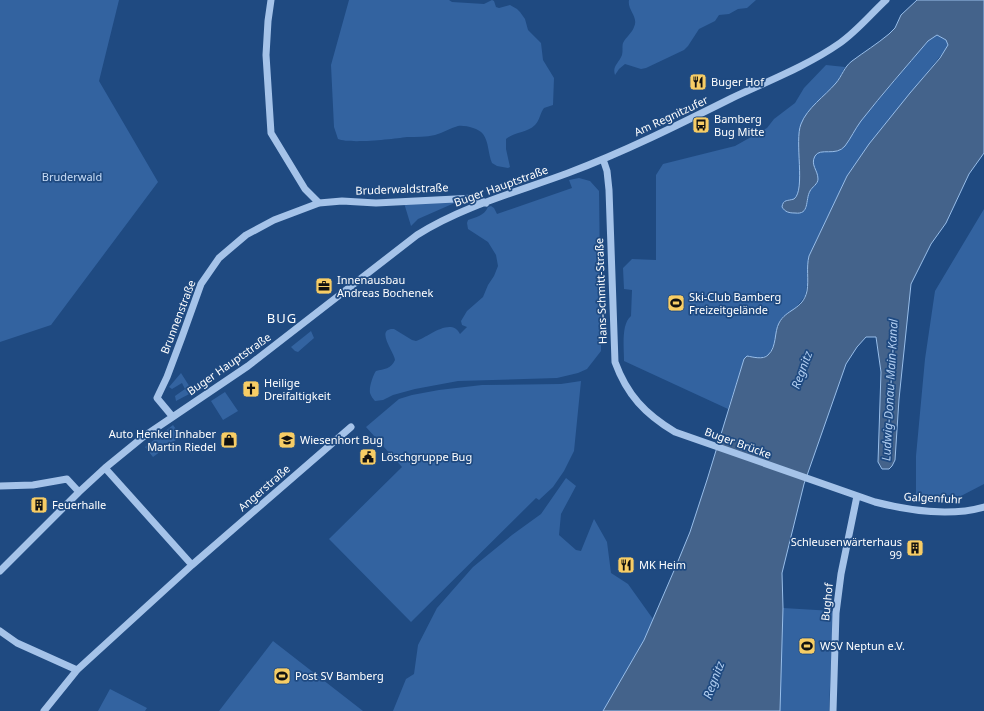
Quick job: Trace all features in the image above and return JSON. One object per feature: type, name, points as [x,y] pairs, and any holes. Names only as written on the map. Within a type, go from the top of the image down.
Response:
[{"type":"street","points":[[271,0],[266,55],[271,133],[305,189],[318,204]]},
{"type":"street","name":"Am Regnitzufer","points":[[603,159],[698,116],[826,52],[842,42],[886,0]]},
{"type":"street","name":"Buger Hauptstraße","points":[[0,572],[79,492],[105,468],[143,437],[248,366],[417,235],[436,223],[603,159]]},
{"type":"street","name":"Hans-Schmitt-Straße","points":[[603,159],[607,171],[609,190],[615,362],[631,395],[648,413]]},
{"type":"street","name":"Bruderwaldstraße","points":[[246,235],[274,220],[318,204],[342,202],[376,203],[457,198],[475,198],[486,203]]},
{"type":"street","name":"Brunnenstraße","points":[[172,416],[157,398],[167,377],[187,325],[200,284],[219,258],[246,235]]},
{"type":"street","name":"Buger Brücke","points":[[648,413],[660,423],[675,432],[857,496]]},
{"type":"street","name":"Angerstraße","points":[[44,711],[77,670],[192,565],[351,427]]},
{"type":"street","points":[[105,468],[192,565]]},
{"type":"street","points":[[0,486],[33,484],[67,479],[79,492]]},
{"type":"street","name":"Galgenfuhr","points":[[857,496],[906,509],[950,512],[972,510],[984,507]]},
{"type":"street","name":"Bughof","points":[[833,711],[836,613],[841,574],[857,496]]},
{"type":"street","points":[[0,631],[17,643],[77,670]]},
{"type":"green space","name":"Bruderwald","points":[[0,0],[119,0],[99,81],[158,182],[51,325],[0,342]]},
{"type":"green space","points":[[349,0],[449,0],[452,2],[484,4],[492,0],[494,1],[496,7],[499,8],[510,5],[520,12],[525,19],[528,30],[541,43],[543,60],[554,78],[553,105],[544,108],[537,123],[532,128],[506,139],[506,149],[510,167],[497,166],[492,163],[483,134],[478,130],[468,127],[458,126],[432,136],[425,137],[361,141],[338,139],[334,127],[331,65]]},
{"type":"green space","points":[[629,0],[756,0],[747,8],[738,9],[729,14],[719,15],[715,21],[699,29],[684,50],[646,68],[641,69],[625,64],[615,75],[614,69],[621,58],[623,43],[632,31],[635,23]]},
{"type":"green space","points":[[937,35],[946,40],[948,45],[946,49],[869,144],[847,176],[809,256],[805,296],[795,309],[783,317],[779,322],[774,344],[769,354],[763,357],[744,359],[728,409],[624,361],[624,330],[631,316],[632,290],[624,289],[623,268],[632,259],[656,260],[656,175],[663,164],[735,146],[767,128],[774,119],[795,103],[804,88],[826,65],[845,67],[836,83],[813,106],[804,119],[801,127],[799,135],[799,187],[794,199],[786,200],[788,212],[799,213],[806,209],[809,193],[815,185],[817,174],[813,164],[813,157],[815,154],[821,151],[834,152],[845,146],[861,121],[928,41]]},
{"type":"green space","points":[[579,178],[590,181],[599,191],[601,351],[587,369],[578,373],[557,378],[458,381],[415,389],[393,395],[383,400],[375,401],[370,393],[370,390],[375,373],[376,371],[389,367],[395,360],[387,342],[386,332],[394,329],[416,341],[439,330],[451,327],[456,329],[460,334],[467,327],[462,325],[461,321],[467,311],[483,297],[494,276],[498,266],[496,255],[488,242],[468,229],[468,220],[482,214],[488,207],[491,206],[497,214],[572,188],[569,180]]},
{"type":"green space","points":[[459,201],[418,219],[411,226],[404,203]]},
{"type":"green space","points":[[984,209],[984,484],[959,497],[916,501],[916,456],[925,359],[935,291]]},
{"type":"green space","points":[[311,331],[314,338],[298,352],[291,347]]},
{"type":"green space","points":[[181,373],[193,392],[176,401],[175,396],[185,389],[182,383],[172,389],[169,387]]},
{"type":"green space","points":[[581,381],[574,451],[564,471],[553,487],[539,500],[536,498],[411,622],[329,539],[402,467],[366,427],[399,399],[439,390],[482,385],[561,384]]},
{"type":"green space","points":[[225,392],[238,411],[223,420],[211,401]]},
{"type":"green space","points":[[173,425],[181,436],[153,457],[145,447]]},
{"type":"green space","points":[[566,478],[576,486],[561,514],[559,535],[576,550],[581,551],[594,519],[607,542],[611,573],[628,584],[653,619],[644,640],[603,711],[393,711],[406,679],[414,674],[418,645],[437,608],[473,567],[512,535],[541,514]]},
{"type":"green space","name":"WSV Neptun e.V.","points":[[783,608],[833,611],[829,711],[780,711]]},
{"type":"green space","name":"Post SV Bamberg","points":[[273,641],[363,711],[219,711]]},
{"type":"green space","points":[[110,689],[147,708],[145,711],[98,711]]},
{"type":"water","points":[[917,0],[984,0],[984,153],[969,174],[946,223],[931,244],[911,284],[899,399],[895,460],[889,469],[882,469],[878,462],[881,372],[876,337],[866,337],[857,347],[846,364],[804,484],[782,573],[783,608],[780,711],[603,711],[644,640],[690,532],[744,359],[747,356],[758,358],[766,357],[771,352],[777,327],[782,318],[798,306],[805,297],[808,287],[809,256],[847,176],[869,144],[940,58],[948,45],[946,40],[937,35],[928,41],[861,121],[845,146],[833,152],[817,153],[813,162],[818,176],[818,181],[810,191],[803,212],[791,213],[782,207],[785,201],[794,199],[799,186],[799,132],[801,124],[807,113],[836,83],[849,63],[889,34],[895,28],[901,15]]},
{"type":"place","name":"Buger Hof","points":[[698,82]]},
{"type":"place","name":"Bamberg Bug Mitte","points":[[701,125]]},
{"type":"place","name":"Innenausbau Andreas Bochenek","points":[[324,286]]},
{"type":"place","name":"Ski-Club Bamberg Freizeitgelände","points":[[676,303]]},
{"type":"place","name":"Heilige Dreifaltigkeit","points":[[251,389]]},
{"type":"place","name":"Auto Henkel Inhaber Martin Riedel","points":[[229,440]]},
{"type":"place","name":"Wiesenhort Bug","points":[[287,440]]},
{"type":"place","name":"Löschgruppe Bug","points":[[368,457]]},
{"type":"place","name":"Feuerhalle","points":[[39,505]]},
{"type":"place","name":"Schleusenwärterhaus 99","points":[[915,548]]},
{"type":"place","name":"MK Heim","points":[[626,565]]},
{"type":"place","name":"WSV Neptun e.V.","points":[[807,646]]},
{"type":"place","name":"Post SV Bamberg","points":[[282,676]]},
{"type":"district","name":"BUG","points":[[282,318]]},
{"type":"water label","name":"Regnitz","points":[[802,370]]},
{"type":"water label","name":"Ludwig-Donau-Main-Kanal","points":[[890,390]]},
{"type":"water label","name":"Regnitz","points":[[714,680]]}]
